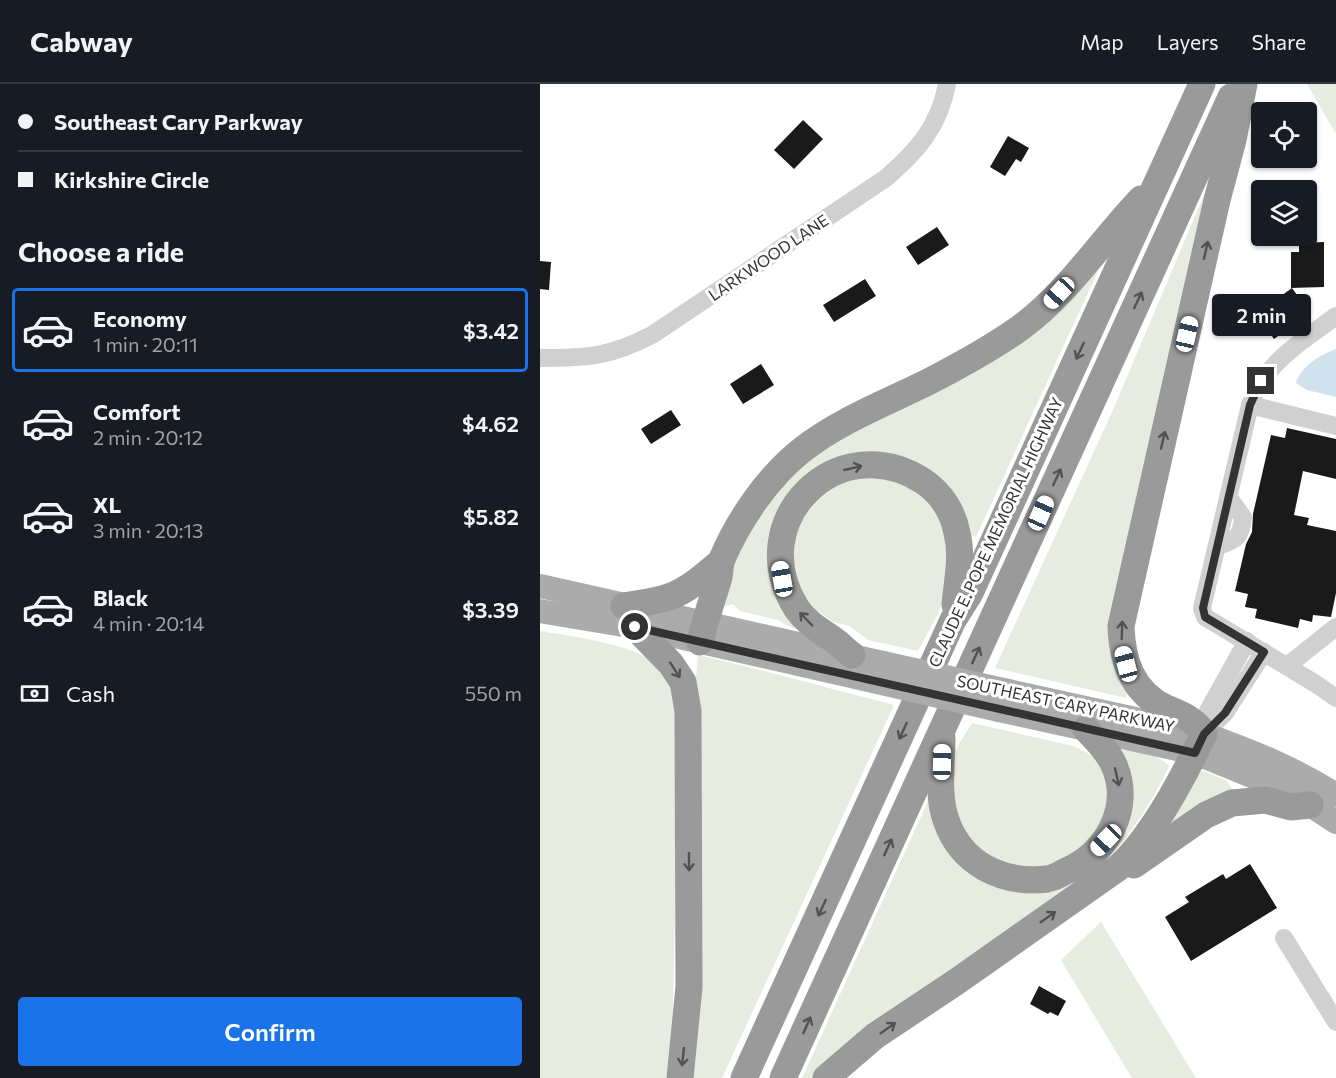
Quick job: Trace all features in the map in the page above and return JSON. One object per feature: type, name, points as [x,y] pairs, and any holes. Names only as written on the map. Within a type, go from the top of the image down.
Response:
[{"type":"highway","name":"CLAUDE E. POPE MEMORIAL HIGHWAY","points":[[744,1078],[953,620],[970,593],[1202,84]]},
{"type":"highway","name":"CLAUDE E. POPE MEMORIAL HIGHWAY","points":[[783,1078],[1237,84]]},
{"type":"highway","points":[[826,1078],[875,1036],[1118,868],[1145,839],[1200,743],[1193,722],[1149,698],[1134,681],[1122,647],[1121,626],[1244,84]]},
{"type":"highway","points":[[702,633],[721,562],[735,532],[780,471],[802,450],[855,418],[988,350],[1021,327],[1046,307],[1092,256],[1113,228],[1156,183]]},
{"type":"highway","points":[[852,656],[810,623],[799,611],[782,579],[780,564],[783,531],[792,509],[806,492],[836,472],[868,465],[900,470],[927,485],[943,501],[953,518],[960,547],[960,566],[953,620]]},
{"type":"highway","points":[[680,1078],[689,987],[688,711],[682,682],[671,664],[629,616],[688,588],[721,562]]},
{"type":"highway","points":[[943,727],[942,802],[945,819],[952,834],[974,861],[990,872],[1021,879],[1049,879],[1071,870],[1088,859],[1106,840],[1116,821],[1120,799],[1118,777],[1106,752],[1086,729]]},
{"type":"highway","points":[[1118,868],[1135,864],[1206,815],[1232,803],[1265,800],[1290,807],[1310,805]]},
{"type":"main road","name":"SOUTHEAST CARY PARKWAY","points":[[540,586],[629,616],[1200,743],[1336,822]]},
{"type":"main road","name":"SOUTHEAST CARY PARKWAY","points":[[540,612],[629,616]]},
{"type":"main road","name":"SOUTHEAST CARY PARKWAY","points":[[702,633],[852,656],[878,672]]},
{"type":"main road","name":"SOUTHEAST CARY PARKWAY","points":[[1004,700],[1086,729],[1200,743],[1235,744],[1290,768],[1336,795]]},
{"type":"street","name":"LARKWOOD LANE","points":[[540,358],[594,357],[631,346],[886,178],[922,142],[939,112],[947,84]]},
{"type":"street","points":[[1331,688],[1287,666],[1205,617],[1203,608],[1250,405],[1261,381],[1269,371],[1294,348],[1336,316]]},
{"type":"street","points":[[1250,405],[1336,426]]},
{"type":"street","points":[[1287,666],[1336,627]]},
{"type":"street","points":[[1200,743],[1208,711],[1247,641]]},
{"type":"street","points":[[1200,743],[1225,713],[1264,652]]},
{"type":"street","points":[[1284,938],[1336,1022]]},
{"type":"shaded area","points":[[1307,84],[1336,84],[1336,134]]},
{"type":"shaded area","points":[[1204,195],[1136,523],[1129,688],[1126,698],[995,668],[1113,410]]},
{"type":"shaded area","points":[[1090,268],[1098,271],[976,537],[964,533],[896,460],[786,502],[799,625],[794,629],[778,620],[740,611],[733,604],[725,606],[723,601],[730,572],[743,541],[771,500],[806,464],[818,453]]},
{"type":"shaded area","points":[[852,472],[915,484],[948,523],[950,583],[938,614],[918,651],[868,640],[850,626],[833,622],[819,612],[816,614],[790,582],[796,513]]},
{"type":"shaded area","points":[[540,631],[625,648],[655,662],[665,672],[672,687],[679,739],[672,1044],[666,1078],[540,1078]]},
{"type":"shaded area","points":[[698,655],[894,705],[722,1078],[688,1078],[692,683],[696,678]]},
{"type":"shaded area","points":[[972,723],[1073,746],[1097,760],[1102,758],[1112,813],[1080,857],[1022,873],[969,846],[948,785],[953,754]]},
{"type":"shaded area","points":[[1120,750],[1153,756],[1169,766],[1141,816],[1105,862],[814,1078],[802,1078],[929,799],[979,871],[1091,867]]},
{"type":"shaded area","points":[[1204,771],[1227,781],[1234,793],[1164,836],[1197,772]]},
{"type":"shaded area","points":[[1101,922],[1196,1078],[1132,1078],[1061,960]]},
{"type":"water","points":[[1336,349],[1336,397],[1307,390],[1296,383],[1302,371],[1312,362]]},
{"type":"building","points":[[803,120],[823,139],[794,169],[774,150]]},
{"type":"building","points":[[1008,136],[1029,148],[1021,162],[1016,159],[1005,176],[990,167]]},
{"type":"building","points":[[937,227],[949,245],[918,265],[906,247]]},
{"type":"building","points":[[1317,242],[1324,242],[1324,287],[1291,288],[1291,252],[1299,252],[1299,246],[1317,246]]},
{"type":"building","points":[[540,261],[551,262],[549,290],[540,289]]},
{"type":"building","points":[[865,279],[876,296],[834,322],[823,305]]},
{"type":"building","points":[[1292,288],[1310,313],[1274,339],[1256,314]]},
{"type":"building","points":[[761,364],[774,385],[743,404],[730,384]]},
{"type":"building","points":[[671,410],[681,425],[651,444],[641,429]]},
{"type":"building","points":[[1287,428],[1336,439],[1336,479],[1303,471],[1294,515],[1309,518],[1307,525],[1336,531],[1336,593],[1331,617],[1313,615],[1312,622],[1300,619],[1298,628],[1255,618],[1257,609],[1245,607],[1248,594],[1235,591],[1246,544],[1252,532],[1253,514],[1271,435],[1285,438]]},
{"type":"building","points":[[1250,864],[1277,908],[1191,961],[1165,917],[1189,902],[1185,897],[1223,874],[1226,879]]},
{"type":"building","points":[[1039,986],[1066,1001],[1058,1016],[1050,1012],[1048,1014],[1030,1004]]},
{"type":"route","points":[[635,627],[1195,753],[1204,734],[1225,713],[1264,652],[1205,617],[1203,608],[1250,405],[1261,381]]}]
